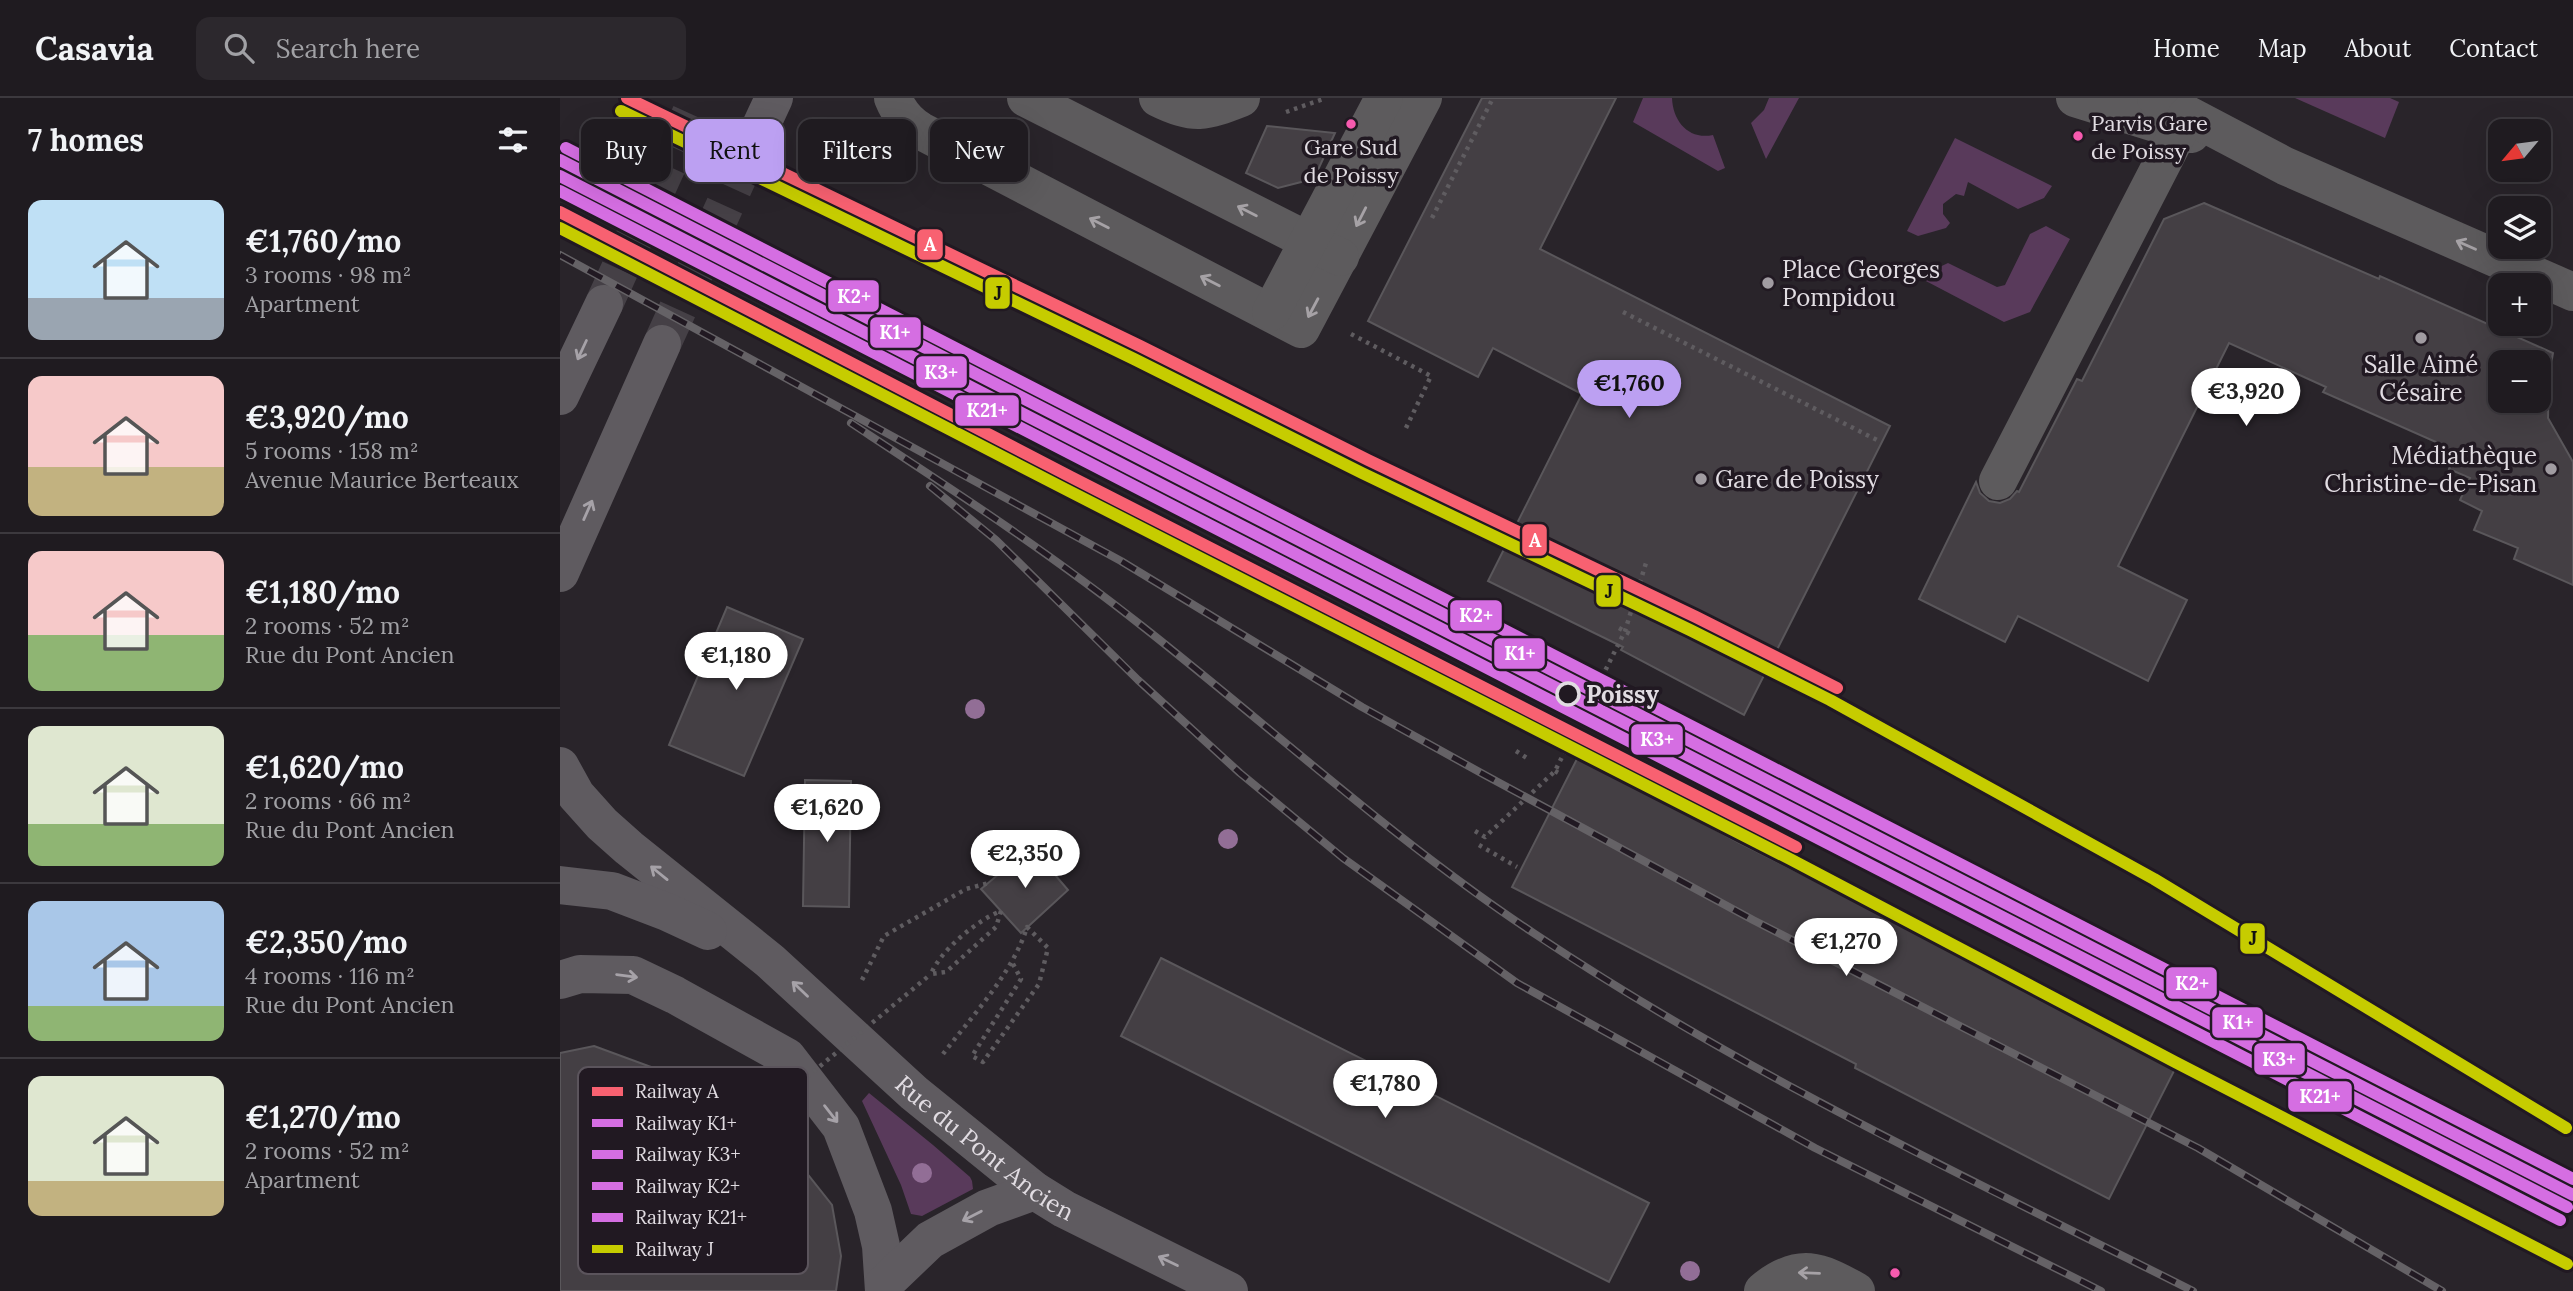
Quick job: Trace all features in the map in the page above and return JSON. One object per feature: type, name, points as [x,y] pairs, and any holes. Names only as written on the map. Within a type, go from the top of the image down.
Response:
[{"type":"main road","points":[[560,396],[604,304]]},
{"type":"main road","points":[[560,573],[662,344]]},
{"type":"main road","name":"Rue du Pont Ancien","points":[[560,766],[576,795],[601,824],[769,961],[914,1093],[1035,1191],[1064,1209],[1229,1291]]},
{"type":"main road","name":"Rue du Pont Ancien","points":[[560,885],[611,891],[667,912],[769,961]]},
{"type":"main road","points":[[560,980],[580,974],[633,975],[787,1056],[795,1067]]},
{"type":"main road","points":[[808,1084],[841,1127],[873,1211],[881,1247],[884,1288]]},
{"type":"main road","points":[[884,1288],[930,1240],[988,1208],[1035,1191]]},
{"type":"street","points":[[893,98],[910,125],[1301,329],[1311,312],[1324,249],[1384,98]]},
{"type":"street","points":[[1027,98],[1324,249]]},
{"type":"street","points":[[1158,98],[1187,110],[1200,112],[1241,98]]},
{"type":"street","points":[[1271,312],[1324,249],[1423,98]]},
{"type":"street","points":[[2075,98],[2174,114],[2573,292]]},
{"type":"street","points":[[1997,481],[2174,114]]},
{"type":"street","points":[[1763,1291],[1786,1276],[1805,1271],[1829,1276],[1856,1291]]},
{"type":"path","points":[[1276,115],[1326,98]]},
{"type":"path","points":[[1432,218],[1493,98]]},
{"type":"path","points":[[1311,312],[1431,376],[1405,430]]},
{"type":"path","points":[[1623,312],[1881,442]]},
{"type":"path","points":[[1475,831],[1485,837],[1555,771],[1625,631],[1646,563]]},
{"type":"path","points":[[1619,628],[1634,636]]},
{"type":"path","points":[[1516,751],[1530,760]]},
{"type":"path","points":[[1555,771],[1562,775]]},
{"type":"path","points":[[1479,845],[1517,867]]},
{"type":"path","points":[[857,990],[884,936],[965,889],[989,883]]},
{"type":"path","points":[[808,1076],[931,974],[937,960],[986,916],[1001,911],[996,927],[946,972],[931,974]]},
{"type":"path","points":[[914,1093],[1012,962],[1022,944],[1027,927],[1048,948],[1039,984],[983,1062],[972,1056],[1021,979],[1012,962]]},
{"type":"shaded area","points":[[1643,98],[1672,98],[1675,115],[1684,127],[1697,135],[1713,135],[1725,168],[1718,171],[1633,122]]},
{"type":"shaded area","points":[[1769,98],[1799,98],[1766,159],[1751,123],[1764,110]]},
{"type":"shaded area","points":[[2295,98],[2390,98],[2399,102],[2385,138]]},
{"type":"shaded area","points":[[1955,138],[2052,186],[2044,198],[2018,209],[1968,182],[1964,196],[1956,194],[1943,204],[1943,214],[1950,223],[1946,228],[1918,236],[1907,231]]},
{"type":"shaded area","points":[[2046,226],[2070,239],[2030,312],[2004,322],[1924,280],[1927,273],[1948,263],[1997,287],[2005,285],[2030,234]]},
{"type":"shaded area","points":[[869,1093],[970,1177],[973,1189],[922,1216],[911,1214],[901,1185],[862,1101]]},
{"type":"building","points":[[1482,98],[1616,98],[1540,249],[1890,426],[1744,715],[1621,650],[1623,647],[1488,581],[1582,394],[1493,348],[1478,377],[1368,321]]},
{"type":"building","points":[[1267,126],[1335,133],[1318,170],[1305,181],[1278,188],[1246,173]]},
{"type":"building","points":[[2204,203],[2379,279],[2380,276],[2488,324],[2488,336],[2515,336],[2546,350],[2488,350],[2488,413],[2548,413],[2548,418],[2573,462],[2573,585],[2514,559],[2518,548],[2474,530],[2482,511],[2460,500],[2470,478],[2449,469],[2455,455],[2434,446],[2436,442],[2323,392],[2326,387],[2229,343],[2118,566],[2187,600],[2148,681],[2018,616],[2005,642],[1919,599],[1976,482],[1980,493],[1989,501],[2000,503],[2019,492],[2077,379],[2082,381],[2164,219]]},
{"type":"building","points":[[727,607],[803,639],[744,776],[669,745]]},
{"type":"building","points":[[1579,755],[1738,842],[1927,937],[1929,933],[2175,1069],[2109,1199],[1855,1068],[1856,1064],[1512,887]]},
{"type":"building","points":[[805,780],[851,781],[849,907],[803,906]]},
{"type":"building","points":[[1031,847],[1068,890],[1021,933],[981,889]]},
{"type":"building","points":[[1161,958],[1649,1203],[1609,1282],[1121,1036]]},
{"type":"building","points":[[594,1046],[651,1067],[578,1067],[578,1274],[808,1274],[808,1175],[832,1205],[841,1256],[836,1291],[560,1291],[560,1053]]},
{"type":"tunnel","points":[[604,304],[698,98]]},
{"type":"tunnel","points":[[662,344],[736,182]]},
{"type":"railway","points":[[560,255],[1121,561],[1362,707],[1483,774],[1753,920],[2198,1148],[2442,1291]]},
{"type":"railway","points":[[851,423],[1071,572],[1191,665],[1433,862],[1535,934],[1614,985],[1776,1079],[2193,1291]]},
{"type":"railway","points":[[930,486],[996,540],[1138,680],[1240,773],[1343,858],[1517,983],[1815,1148],[2101,1291]]},
{"type":"rail line","name":"A","points":[[627,98],[1837,688]]},
{"type":"rail line","name":"J","points":[[621,111],[1830,700],[2154,879],[2566,1128]]},
{"type":"rail line","name":"K2+","points":[[566,148],[2573,1179]]},
{"type":"rail line","name":"K1+","points":[[560,160],[2573,1195]]},
{"type":"rail line","name":"K3+","points":[[560,176],[2567,1207]]},
{"type":"rail line","name":"K21+","points":[[560,191],[2560,1220]]},
{"type":"rail line","name":"A","points":[[560,212],[1071,477],[1796,847]]},
{"type":"rail line","name":"J","points":[[560,228],[1790,859],[2567,1264]]},
{"type":"place","name":"Gare Sud de Poissy","points":[[1351,124]]},
{"type":"place","name":"Parvis Gare de Poissy","points":[[2078,136]]},
{"type":"place","name":"Place Georges Pompidou","points":[[1768,283]]},
{"type":"place","name":"Salle Aimé Césaire","points":[[2421,338]]},
{"type":"place","name":"Médiathèque Christine-de-Pisan","points":[[2551,469]]},
{"type":"place","name":"Gare de Poissy","points":[[1701,479]]},
{"type":"place","name":"Poissy","points":[[1568,694]]}]
